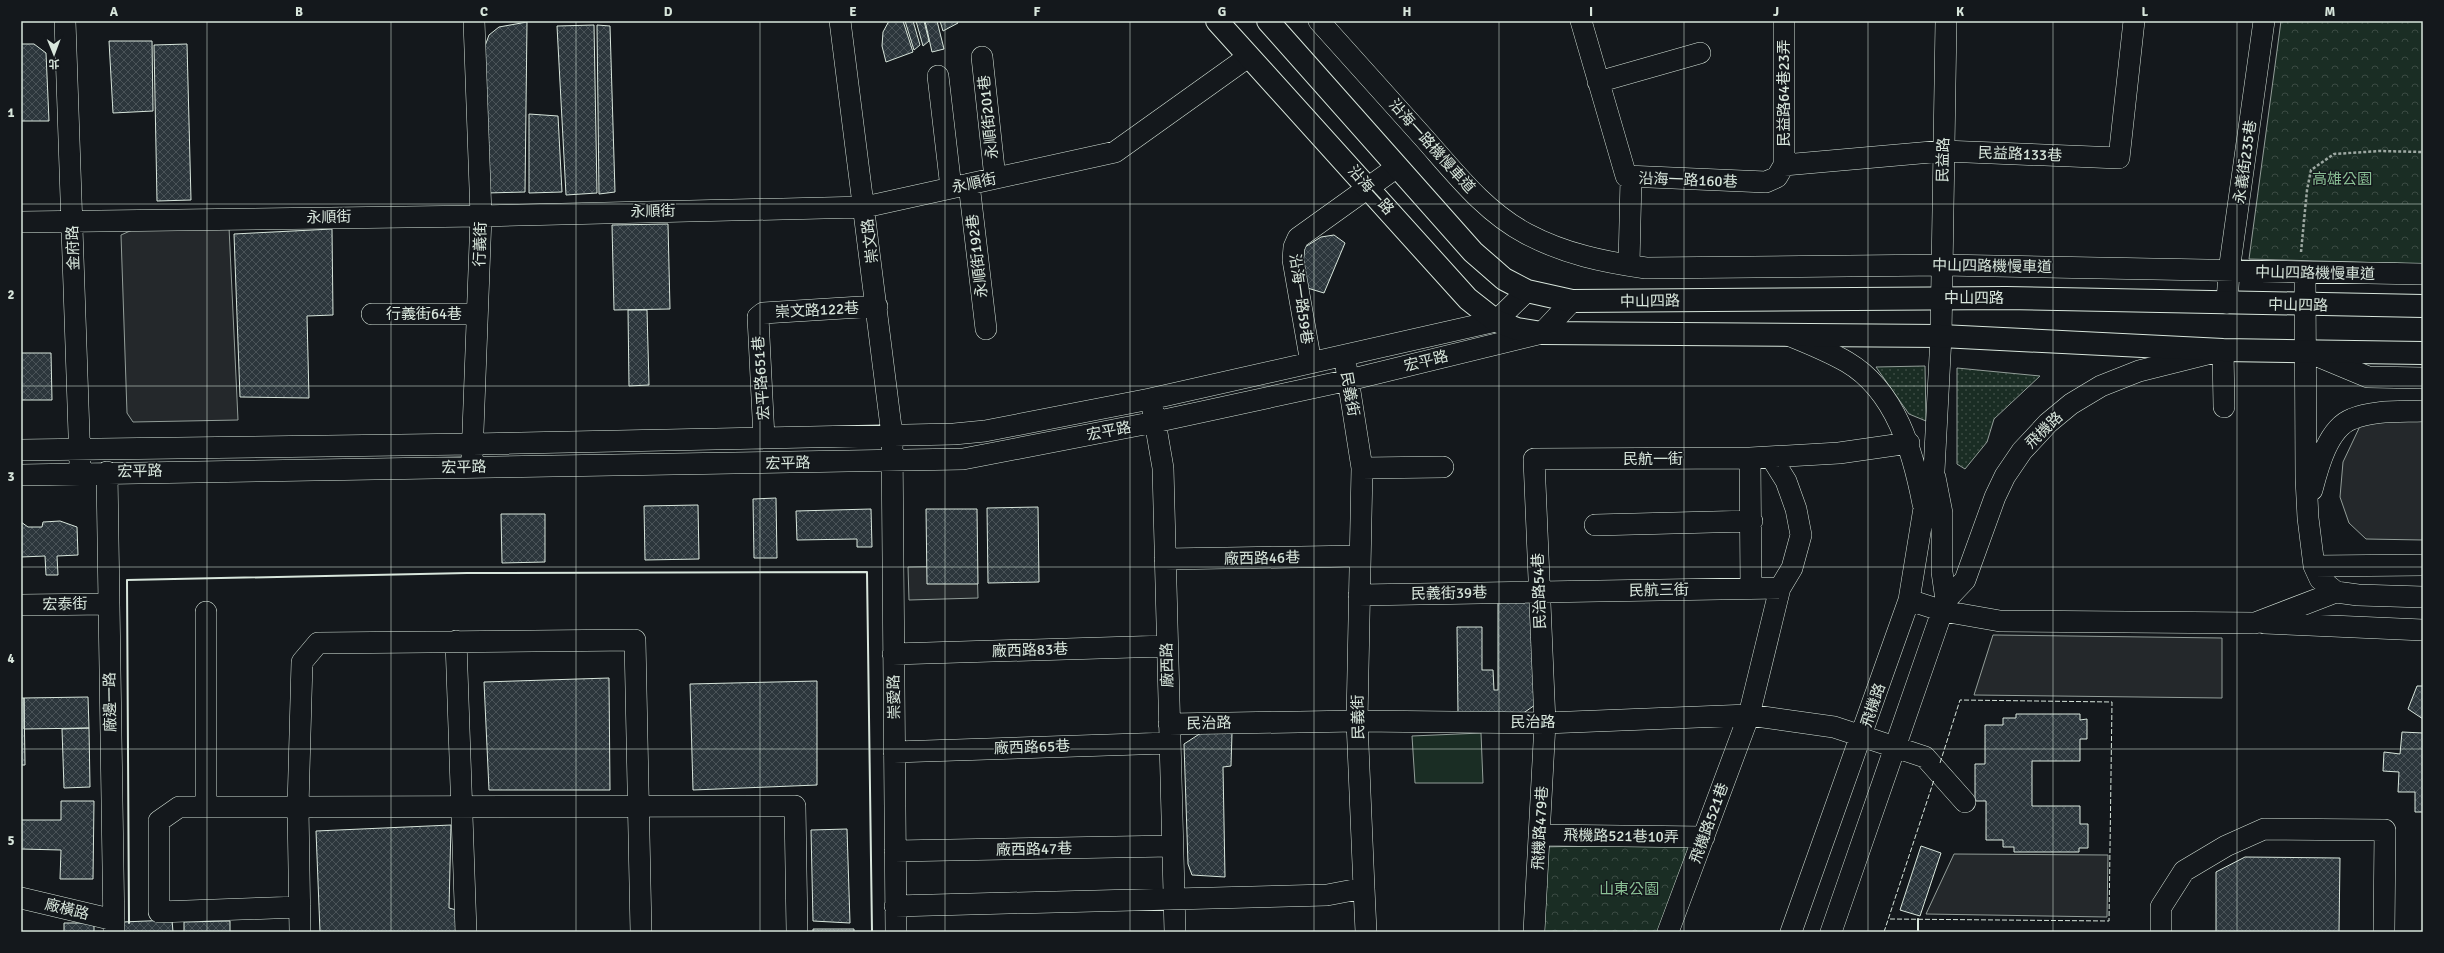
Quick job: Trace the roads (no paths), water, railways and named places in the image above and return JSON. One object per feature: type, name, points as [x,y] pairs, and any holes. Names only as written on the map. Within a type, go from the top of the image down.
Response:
[{"type":"main road","name":"沿海一路","points":[[1216,21],[1468,299],[1496,321],[1517,329],[1542,333]]},
{"type":"main road","points":[[1268,21],[1473,252],[1504,279],[1527,291]]},
{"type":"main road","name":"中山四路","points":[[1527,291],[1572,301],[1941,298],[2423,306]]},
{"type":"main road","points":[[1542,333],[1941,336],[2223,350],[2423,353]]},
{"type":"street","name":"金府路","points":[[65,21],[80,474]]},
{"type":"street","name":"行義街","points":[[472,467],[481,216],[474,21]]},
{"type":"street","name":"崇文路","points":[[840,21],[866,207],[894,462]]},
{"type":"street","name":"沿海一路機慢車道","points":[[1319,21],[1466,186],[1495,213],[1526,234],[1562,250]]},
{"type":"street","name":"沿海一路160巷","points":[[1581,21],[1623,171],[1626,176],[1631,178],[1766,182],[1777,177],[1784,165]]},
{"type":"street","name":"民益路64巷23弄","points":[[1784,21],[1784,165]]},
{"type":"street","name":"民益路","points":[[1941,298],[1946,21]]},
{"type":"street","name":"民益路133巷","points":[[1784,165],[1943,151],[2119,158],[2134,21]]},
{"type":"street","name":"永義街235巷","points":[[2227,303],[2229,271],[2264,21]]},
{"type":"street","points":[[1598,82],[1700,53]]},
{"type":"street","name":"永順街201巷","points":[[982,57],[995,178]]},
{"type":"street","name":"永順街","points":[[21,222],[481,216],[866,207],[1115,152],[1248,57]]},
{"type":"street","name":"永順街192巷","points":[[938,76],[986,329]]},
{"type":"street","name":"沿海一路59巷","points":[[1311,363],[1293,260],[1294,247],[1298,238],[1397,167]]},
{"type":"street","points":[[1629,265],[1631,178]]},
{"type":"street","name":"中山四路機慢車道","points":[[1562,250],[1600,261],[1646,268],[1942,265],[2305,273],[2423,274]]},
{"type":"street","points":[[2305,273],[2304,305],[2307,352],[2308,506],[2314,566],[2320,579],[2336,592]]},
{"type":"street","points":[[1496,321],[1527,291]]},
{"type":"street","name":"飛機路","points":[[1791,932],[1909,600],[1924,508],[1934,471],[1941,336],[1941,298]]},
{"type":"street","points":[[1542,333],[1572,301]]},
{"type":"street","name":"崇文路122巷","points":[[758,318],[763,313],[877,306]]},
{"type":"street","name":"行義街64巷","points":[[372,314],[477,314]]},
{"type":"street","name":"宏平路651巷","points":[[758,318],[764,438]]},
{"type":"street","name":"宏平路","points":[[21,450],[472,444],[954,434],[985,431],[1150,399],[1496,321]]},
{"type":"street","name":"宏平路","points":[[21,475],[107,472],[894,462],[962,459],[989,456],[1350,380],[1542,333]]},
{"type":"street","points":[[1788,335],[1848,363],[1864,375],[1881,392],[1909,444],[1917,471],[1924,508]]},
{"type":"street","points":[[2223,350],[2224,407]]},
{"type":"street","name":"飛機路","points":[[1831,932],[1893,747],[1944,605],[1965,580],[1995,497],[2005,476],[2022,451],[2048,423],[2071,404],[2101,386],[2139,371],[2223,350]]},
{"type":"street","points":[[2307,352],[2368,377],[2423,378]]},
{"type":"street","name":"民義街","points":[[1343,356],[1350,380],[1362,468],[1357,721],[1366,932]]},
{"type":"street","name":"廠西路","points":[[1150,399],[1163,468],[1175,932]]},
{"type":"street","points":[[2308,506],[2326,451],[2335,433],[2351,419],[2365,415],[2423,411]]},
{"type":"street","name":"民航一街","points":[[1534,460],[1750,458],[1839,453],[1909,444]]},
{"type":"street","points":[[1749,715],[1780,588],[1792,568],[1801,535],[1796,509],[1786,481],[1772,457]]},
{"type":"street","points":[[1750,458],[1752,521],[1751,588]]},
{"type":"street","name":"民治路54巷","points":[[1534,460],[1538,592],[1545,723]]},
{"type":"street","name":"崇愛路","points":[[894,462],[893,654],[896,932]]},
{"type":"street","points":[[1362,468],[1443,466]]},
{"type":"street","name":"飛機路","points":[[1934,471],[1942,513],[1942,572],[1944,605]]},
{"type":"street","name":"廠邊一路","points":[[107,472],[114,926]]},
{"type":"street","points":[[1595,525],[1752,521]]},
{"type":"street","name":"廠西路46巷","points":[[1165,559],[1360,556]]},
{"type":"street","points":[[2314,566],[2423,565]]},
{"type":"street","name":"民航三街","points":[[1538,592],[1780,588]]},
{"type":"street","name":"民義街39巷","points":[[1359,595],[1538,592]]},
{"type":"street","points":[[2255,623],[2336,592],[2358,595],[2423,597]]},
{"type":"street","points":[[1909,600],[1944,605],[2000,621],[2255,623],[2423,630]]},
{"type":"street","name":"宏泰街","points":[[21,604],[109,604]]},
{"type":"street","points":[[206,612],[206,808]]},
{"type":"street","points":[[300,932],[298,807],[302,662],[318,643],[635,640],[641,932]]},
{"type":"street","points":[[456,642],[466,932]]},
{"type":"street","name":"廠西路83巷","points":[[893,654],[1167,646]]},
{"type":"street","name":"民治路","points":[[1169,733],[1357,721],[1545,723],[1749,715],[1834,727],[1861,738],[1925,757],[1965,802]]},
{"type":"street","name":"飛機路521巷","points":[[1668,932],[1749,715]]},
{"type":"street","name":"飛機路479巷","points":[[1534,932],[1545,723]]},
{"type":"street","name":"廠西路65巷","points":[[894,752],[1169,733]]},
{"type":"street","points":[[300,907],[159,912],[159,821],[179,807],[795,806],[796,932]]},
{"type":"street","points":[[2161,932],[2161,907],[2184,872],[2226,846],[2264,829],[2385,830],[2384,932]]},
{"type":"street","name":"飛機路521巷10弄","points":[[1539,835],[1704,837]]},
{"type":"street","name":"廠西路47巷","points":[[895,851],[1172,846]]},
{"type":"street","points":[[895,906],[1327,895],[1364,888]]},
{"type":"street","name":"廠橫路","points":[[21,898],[114,926]]},
{"type":"park label","name":"高雄公園","points":[[2342,179]]},
{"type":"park label","name":"山東公園","points":[[1629,889]]}]
